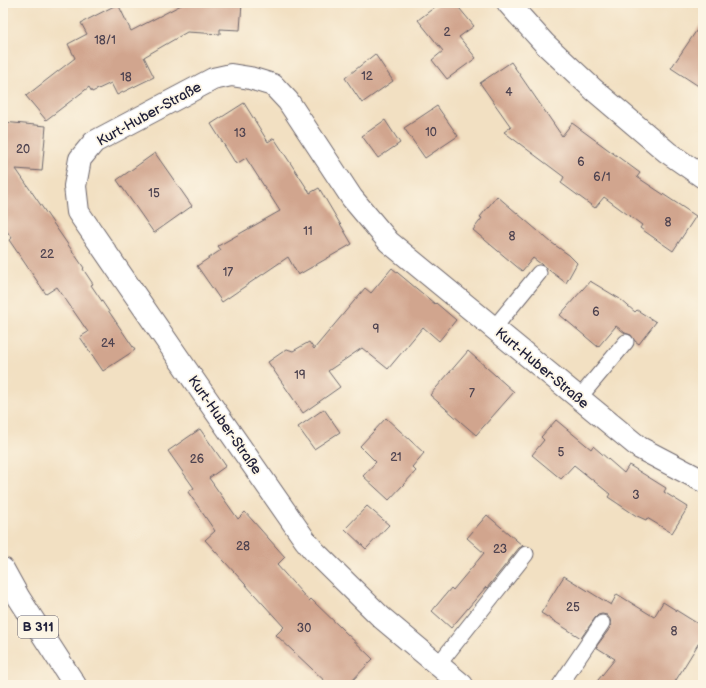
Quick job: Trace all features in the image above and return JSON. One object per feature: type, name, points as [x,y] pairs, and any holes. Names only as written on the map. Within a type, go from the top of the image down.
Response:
[{"type":"street","points":[[508,3],[545,44],[594,90],[667,152],[703,177]]},
{"type":"street","name":"Kurt-Huber-Straße","points":[[462,685],[382,618],[314,551],[305,540],[78,212],[74,186],[80,159],[94,142],[212,79],[231,75],[250,78],[272,85],[288,101],[352,198],[389,242],[640,448],[703,481]]},
{"type":"street","name":"B 311","points":[[3,569],[19,598],[76,685]]},
{"type":"lane","points":[[494,328],[539,273]]},
{"type":"lane","points":[[579,398],[626,342]]},
{"type":"lane","points":[[438,665],[526,554]]},
{"type":"lane","points":[[560,685],[602,623]]},
{"type":"building","points":[[185,3],[242,3],[240,30],[220,29],[220,34],[187,32],[144,57],[154,77],[117,95],[111,83],[92,92],[89,87],[46,120],[26,96],[75,58],[68,44],[87,34],[81,23],[118,4],[131,31]]},
{"type":"building","points":[[440,3],[455,3],[474,26],[459,37],[476,58],[447,79],[432,60],[443,51],[418,20]]},
{"type":"building","points":[[703,21],[703,89],[671,68]]},
{"type":"building","points":[[375,54],[393,81],[362,103],[345,78]]},
{"type":"building","points":[[511,62],[562,136],[572,123],[640,173],[637,177],[696,216],[673,251],[640,228],[642,225],[604,197],[595,208],[561,183],[564,177],[504,132],[511,127],[480,83]]},
{"type":"building","points":[[244,103],[268,142],[274,138],[310,193],[319,188],[352,244],[298,275],[288,257],[222,302],[197,266],[221,250],[218,246],[280,211],[246,158],[236,164],[211,124]]},
{"type":"building","points":[[437,106],[458,136],[425,158],[404,128]]},
{"type":"building","points":[[385,120],[400,143],[378,158],[362,136]]},
{"type":"building","points":[[3,122],[46,126],[42,171],[16,169],[84,268],[83,269],[93,284],[91,285],[135,350],[103,371],[80,337],[88,332],[57,287],[46,294],[9,240],[12,238],[3,226]]},
{"type":"building","points":[[155,153],[192,206],[154,233],[117,180]]},
{"type":"building","points":[[497,196],[577,263],[566,283],[533,258],[522,271],[473,230],[482,218],[480,217]]},
{"type":"building","points":[[392,268],[456,320],[439,341],[423,327],[388,369],[362,348],[328,371],[340,387],[303,413],[268,362],[287,349],[293,351],[309,342],[314,349],[365,288],[371,293]]},
{"type":"building","points":[[590,281],[620,299],[635,312],[637,310],[656,322],[639,344],[631,335],[625,333],[616,326],[598,347],[560,315]]},
{"type":"building","points":[[468,351],[514,392],[476,435],[430,395]]},
{"type":"building","points":[[324,409],[340,432],[314,449],[298,427]]},
{"type":"building","points":[[386,418],[424,453],[412,467],[416,471],[389,500],[363,476],[376,462],[360,446]]},
{"type":"building","points":[[556,420],[591,449],[593,446],[624,473],[629,465],[666,488],[664,492],[688,507],[672,533],[647,518],[646,520],[635,515],[608,497],[610,494],[574,465],[561,479],[532,455],[544,440],[541,437]]},
{"type":"building","points":[[200,429],[226,466],[209,478],[238,519],[245,512],[285,557],[277,565],[309,601],[311,599],[373,659],[348,685],[329,685],[276,635],[284,627],[205,540],[215,531],[188,492],[194,488],[168,451]]},
{"type":"building","points":[[367,506],[389,525],[366,549],[345,529]]},
{"type":"building","points":[[487,515],[523,546],[519,548],[487,588],[486,587],[451,628],[432,611],[451,588],[453,590],[484,553],[467,538]]},
{"type":"building","points":[[564,576],[611,605],[617,594],[654,617],[663,602],[703,627],[703,636],[673,685],[594,685],[615,659],[596,647],[610,628],[610,619],[607,615],[598,615],[581,638],[541,613]]}]
